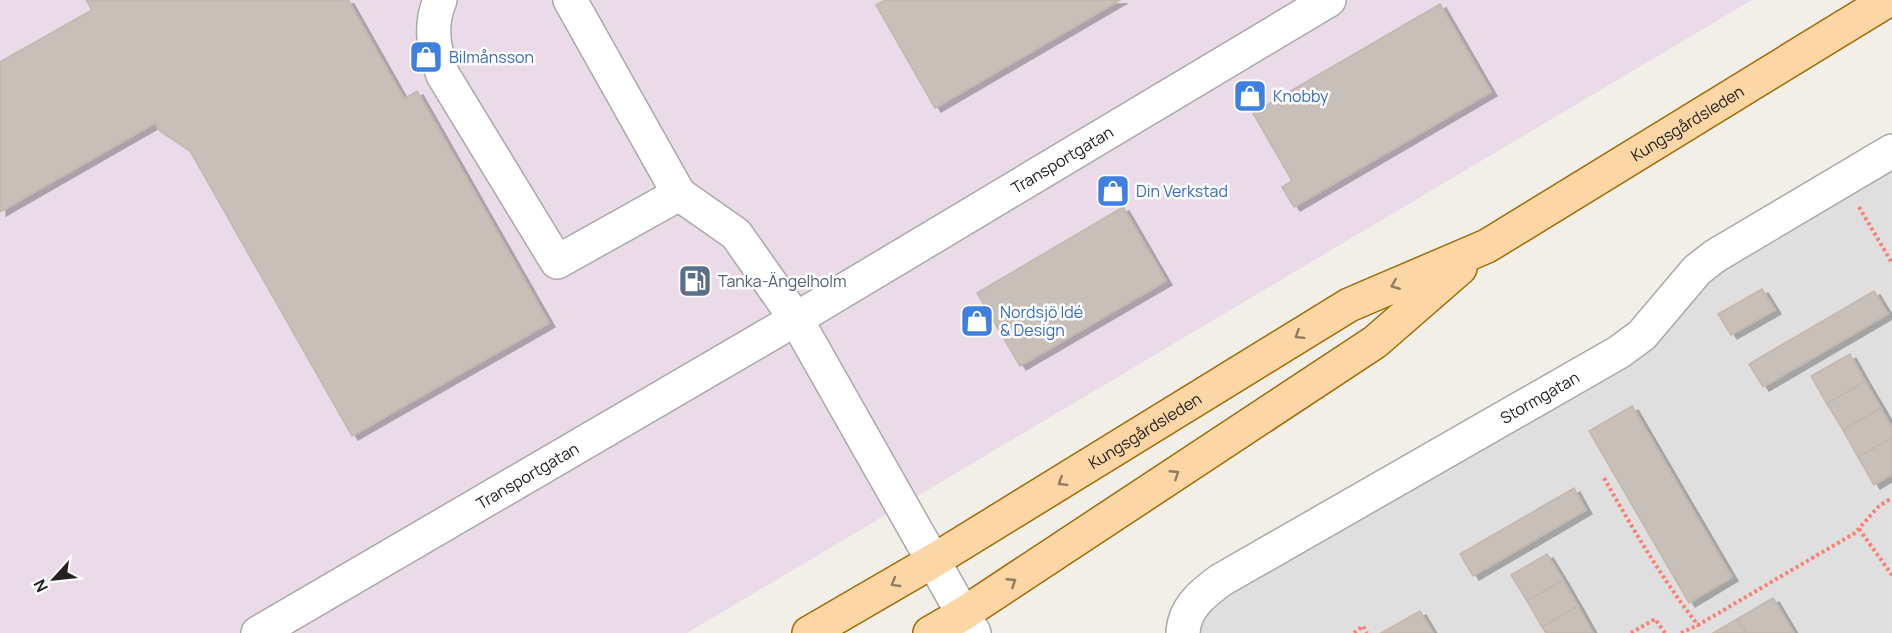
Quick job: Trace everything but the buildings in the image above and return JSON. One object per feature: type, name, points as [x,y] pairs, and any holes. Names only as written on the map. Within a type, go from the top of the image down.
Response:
[{"type":"main road","name":"Kungsgårdsleden","points":[[809,633],[933,561],[1349,305],[1487,246],[1888,0]]},
{"type":"main road","name":"Kungsgårdsleden","points":[[930,633],[969,623],[1375,342],[1487,246]]},
{"type":"street","points":[[440,0],[433,28],[436,56],[443,75],[556,262],[679,194]]},
{"type":"street","points":[[570,0],[679,194],[735,234],[796,319],[969,623]]},
{"type":"street","name":"Transportgatan","points":[[258,633],[796,319],[1329,0]]},
{"type":"street","name":"Stormgatan","points":[[1183,633],[1185,619],[1191,608],[1199,597],[1221,580],[1619,352],[1642,335],[1684,284],[1715,256],[1892,151]]},
{"type":"path","points":[[1844,179],[1892,263]]},
{"type":"path","points":[[1604,478],[1664,579],[1698,625]]},
{"type":"path","points":[[1681,633],[1820,555],[1859,529],[1879,506],[1892,498]]},
{"type":"path","points":[[1859,529],[1892,575]]},
{"type":"path","points":[[1632,633],[1655,619],[1665,633]]},
{"type":"path","points":[[1354,633],[1363,627],[1367,633]]},
{"type":"shaded area","points":[[0,0],[1752,0],[687,633],[0,633]]},
{"type":"shaded area","points":[[1892,155],[1892,633],[1186,633],[1194,609],[1621,355],[1681,293]]},
{"type":"place","name":"Bilmånsson","points":[[426,57]]},
{"type":"place","name":"Knobby","points":[[1250,96]]},
{"type":"place","name":"Din Verkstad","points":[[1113,191]]},
{"type":"place","name":"Tanka-Ängelholm","points":[[695,281]]},
{"type":"place","name":"Nordsjö Idé & Design","points":[[977,321]]}]
